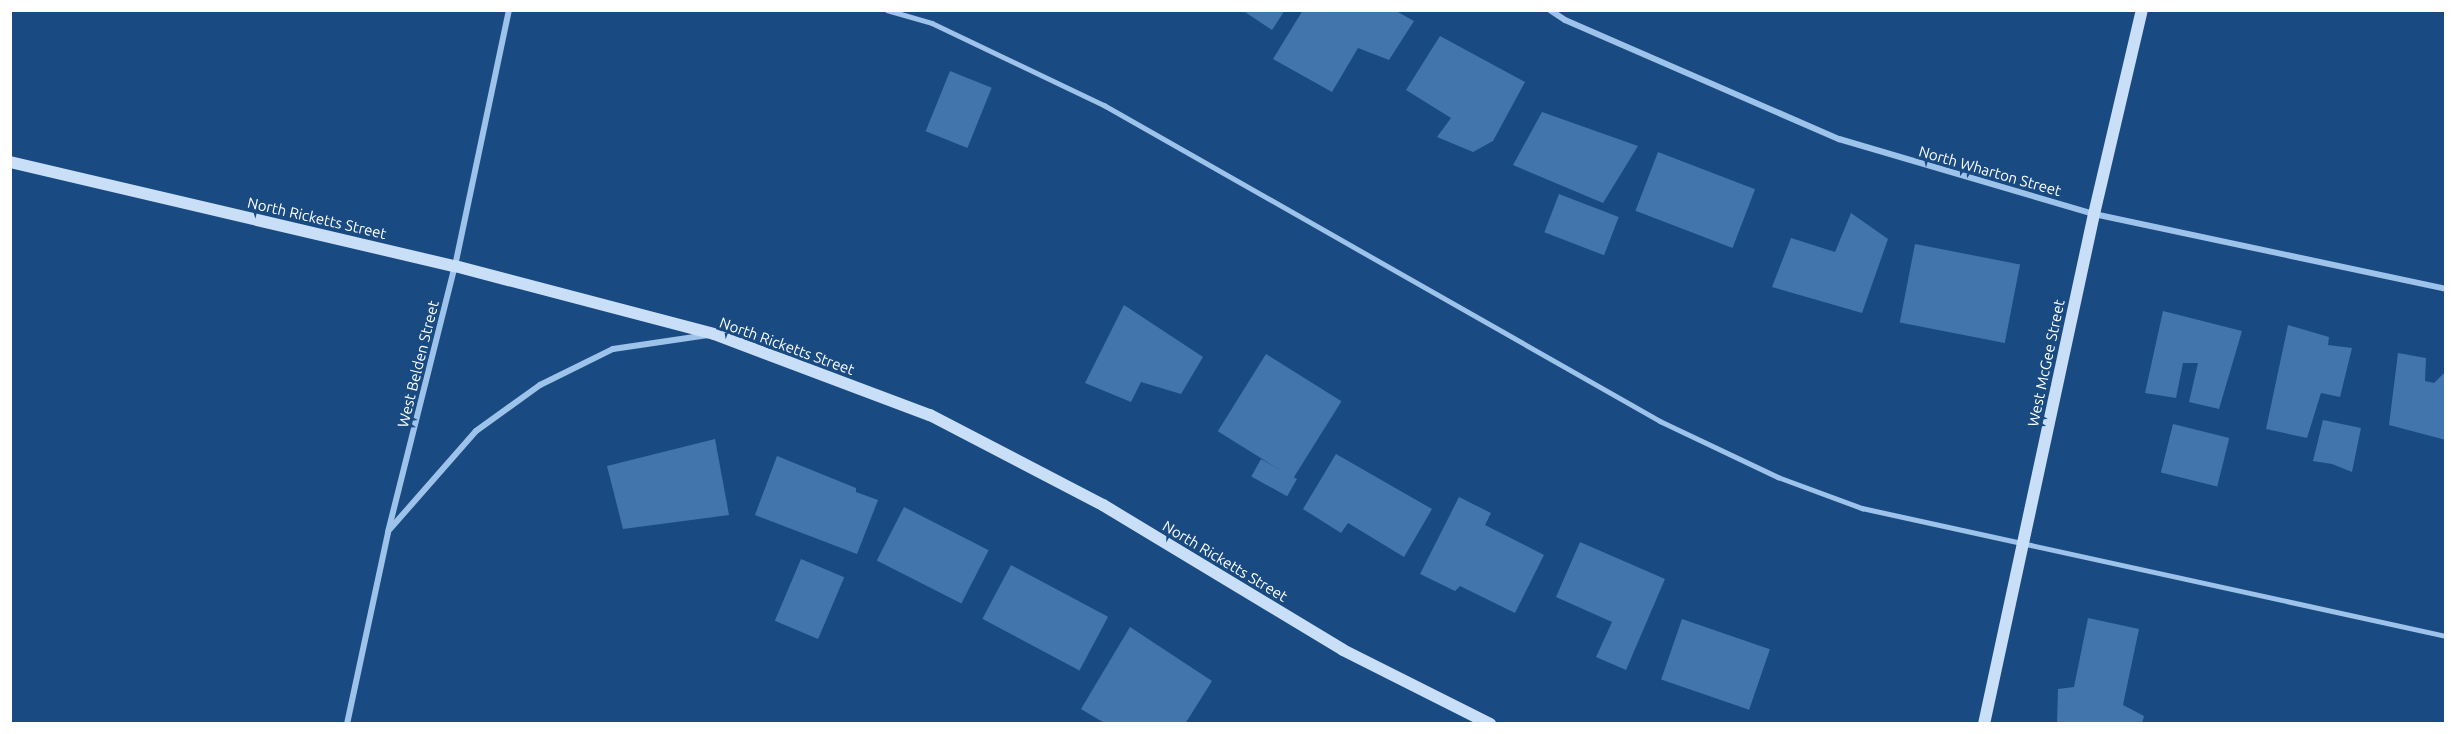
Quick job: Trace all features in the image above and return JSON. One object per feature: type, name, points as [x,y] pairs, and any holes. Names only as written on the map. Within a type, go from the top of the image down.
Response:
[{"type":"street","name":"West Belden Street","points":[[347,723],[388,532],[455,266],[509,10]]},
{"type":"street","name":"North Wharton Street","points":[[1550,10],[1565,20],[1839,139],[2094,214],[2445,290]]},
{"type":"street","name":"West McGee Street","points":[[1984,723],[2094,214],[2142,10]]},
{"type":"street","name":"North Ricketts Street","points":[[10,162],[455,266],[714,334],[930,415],[1103,505],[1343,650],[1490,723]]},
{"type":"street","points":[[388,532],[476,431],[540,385],[613,349],[714,334]]},
{"type":"lane","points":[[887,10],[932,23],[1104,105],[1660,422],[1778,477],[1863,508],[2445,636]]},
{"type":"building","points":[[1242,10],[1285,10],[1272,30]]},
{"type":"building","points":[[1303,10],[1394,10],[1414,21],[1389,60],[1358,48],[1332,92],[1273,59]]},
{"type":"building","points":[[1440,36],[1525,82],[1493,141],[1473,152],[1437,137],[1451,118],[1406,90]]},
{"type":"building","points":[[950,71],[992,88],[967,148],[926,131]]},
{"type":"building","points":[[1542,112],[1638,146],[1603,203],[1513,165]]},
{"type":"building","points":[[1658,152],[1755,189],[1733,248],[1635,211]]},
{"type":"building","points":[[1559,194],[1619,217],[1604,255],[1544,232]]},
{"type":"building","points":[[1851,213],[1888,239],[1862,313],[1772,287],[1791,238],[1835,252]]},
{"type":"building","points":[[1915,244],[2020,264],[2005,343],[1900,323]]},
{"type":"building","points":[[1124,305],[1203,357],[1181,394],[1141,382],[1131,402],[1085,383]]},
{"type":"building","points":[[2163,311],[2242,331],[2219,409],[2189,402],[2198,363],[2183,363],[2176,398],[2145,393]]},
{"type":"building","points":[[2288,325],[2329,337],[2328,345],[2352,348],[2340,397],[2321,393],[2307,438],[2266,429]]},
{"type":"building","points":[[2398,353],[2426,358],[2425,381],[2434,383],[2446,371],[2446,440],[2389,425]]},
{"type":"building","points":[[1266,354],[1341,401],[1293,478],[1218,431]]},
{"type":"building","points":[[2323,420],[2361,428],[2352,472],[2332,464],[2313,461]]},
{"type":"building","points":[[2173,424],[2229,438],[2217,487],[2161,473]]},
{"type":"building","points":[[715,439],[729,515],[623,529],[607,466]]},
{"type":"building","points":[[1336,454],[1432,509],[1404,557],[1348,523],[1341,533],[1303,509]]},
{"type":"building","points":[[777,456],[856,488],[856,492],[878,500],[857,554],[755,515]]},
{"type":"building","points":[[1261,459],[1297,479],[1287,496],[1251,476]]},
{"type":"building","points":[[1459,497],[1491,513],[1485,525],[1544,555],[1515,613],[1460,586],[1455,591],[1420,574]]},
{"type":"building","points":[[904,507],[989,550],[961,604],[877,560]]},
{"type":"building","points":[[1580,542],[1665,579],[1626,670],[1596,657],[1612,622],[1556,597]]},
{"type":"building","points":[[801,559],[844,577],[818,639],[775,621]]},
{"type":"building","points":[[1011,565],[1108,617],[1079,671],[982,619]]},
{"type":"building","points":[[2088,618],[2139,629],[2123,705],[2144,716],[2142,724],[2057,724],[2058,689],[2074,687]]},
{"type":"building","points":[[1682,619],[1770,649],[1749,710],[1661,680]]},
{"type":"building","points":[[1130,627],[1212,681],[1185,724],[1106,724],[1081,709]]}]
